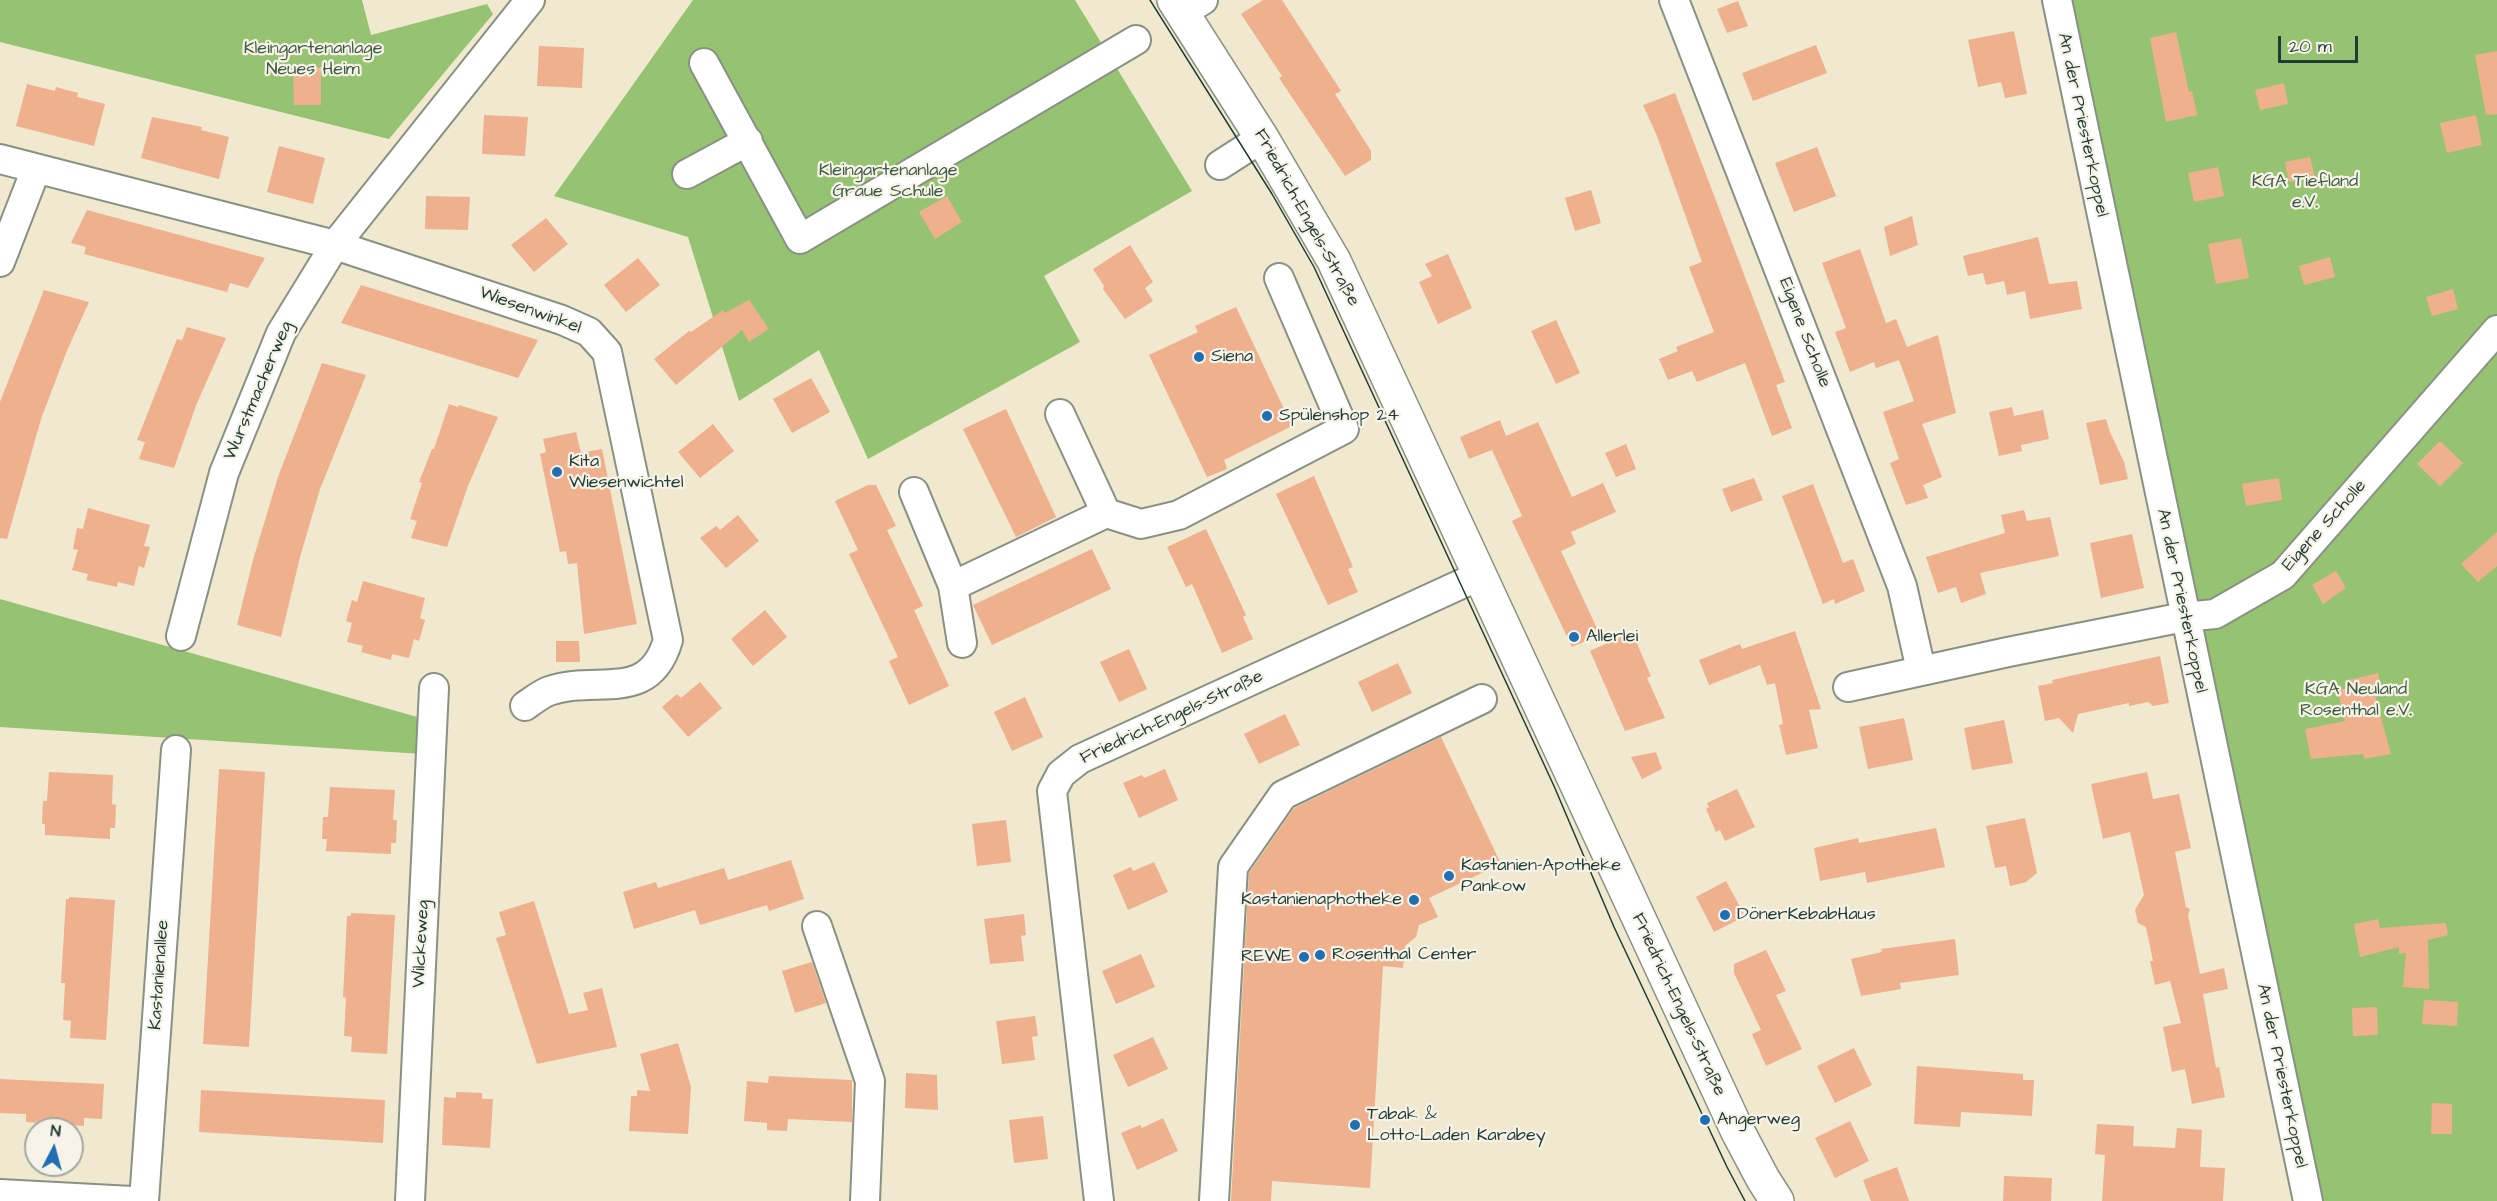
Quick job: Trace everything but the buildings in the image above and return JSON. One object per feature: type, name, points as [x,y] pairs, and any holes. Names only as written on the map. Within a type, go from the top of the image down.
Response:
[{"type":"main road","name":"Friedrich-Engels-Straße","points":[[1186,4],[1334,261],[1737,1130],[1777,1201]]},
{"type":"street","points":[[0,159],[335,245],[530,0]]},
{"type":"street","name":"Eigene Scholle","points":[[1674,0],[1902,586],[1921,670]]},
{"type":"street","name":"An der Priesterkoppel","points":[[2056,0],[2308,1201]]},
{"type":"street","points":[[704,63],[800,239],[1136,40]]},
{"type":"street","points":[[1220,165],[1263,138]]},
{"type":"street","points":[[687,174],[748,141]]},
{"type":"street","points":[[0,262],[36,169]]},
{"type":"street","name":"Wurstmacherweg","points":[[181,636],[224,473],[281,333],[335,245]]},
{"type":"street","name":"Wiesenwinkel","points":[[335,245],[562,320],[589,332],[606,352],[668,640],[665,652],[655,666],[646,675],[629,684],[580,685],[548,691],[525,706]]},
{"type":"street","points":[[953,586],[1106,513],[1141,524],[1179,515],[1344,429],[1279,278]]},
{"type":"street","name":"Eigene Scholle","points":[[1848,687],[2184,617],[2215,614],[2283,575],[2497,330]]},
{"type":"street","points":[[1060,414],[1106,513]]},
{"type":"street","points":[[914,492],[953,586],[962,643]]},
{"type":"street","name":"Friedrich-Engels-Straße","points":[[1099,1201],[1052,791],[1061,774],[1080,759],[1481,575]]},
{"type":"street","name":"Wilckeweg","points":[[410,1201],[434,688]]},
{"type":"street","points":[[1214,1201],[1233,867],[1283,795],[1482,699]]},
{"type":"street","name":"Kastanienallee","points":[[144,1201],[176,750]]},
{"type":"street","points":[[817,926],[870,1081],[865,1201]]},
{"type":"street","points":[[0,1194],[132,1201]]},
{"type":"green space","name":"Kleingartenanlage Neues Heim","points":[[0,0],[362,0],[371,35],[487,4],[493,14],[389,139],[0,42]]},
{"type":"green space","name":"Kleingartenanlage Graue Schule","points":[[693,0],[1075,0],[1192,191],[1044,276],[1080,342],[868,459],[819,350],[739,401],[688,237],[554,196]]},
{"type":"green space","name":"KGA Tiefland e.V.","points":[[2070,0],[2497,0],[2497,319],[2279,569],[2194,609]]},
{"type":"green space","name":"KGA Neuland Rosenthal e.V.","points":[[2497,338],[2497,1201],[2317,1201],[2198,630],[2286,579]]},
{"type":"green space","points":[[0,599],[428,720],[422,754],[0,727]]},
{"type":"tram line","points":[[1150,0],[1272,194],[1314,267],[1554,786],[1614,927],[1745,1201]]},
{"type":"place","name":"Siena","points":[[1199,357]]},
{"type":"place","name":"Spülenshop 24","points":[[1267,416]]},
{"type":"place","name":"Kita Wiesenwichtel","points":[[557,472]]},
{"type":"place","name":"Allerlei","points":[[1574,637]]},
{"type":"place","name":"Kastanien-Apotheke Pankow","points":[[1449,876]]},
{"type":"place","name":"Kastanienaphotheke","points":[[1414,900]]},
{"type":"place","name":"DönerKebabHaus","points":[[1725,915]]},
{"type":"place","name":"Rosenthal Center","points":[[1320,955]]},
{"type":"place","name":"REWE","points":[[1304,957]]},
{"type":"place","name":"Angerweg","points":[[1705,1120]]},
{"type":"place","name":"Tabak & Lotto-Laden Karabey","points":[[1355,1125]]}]
